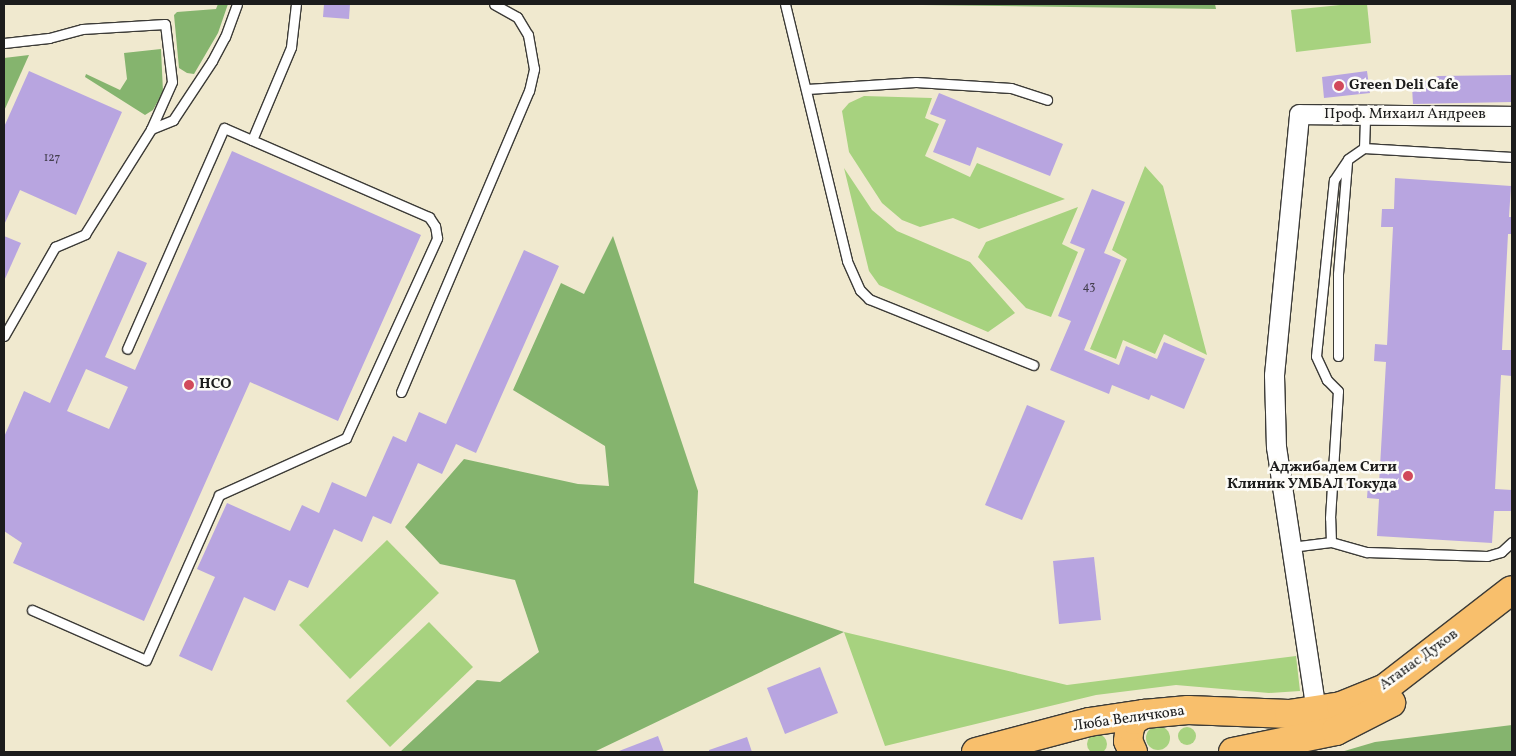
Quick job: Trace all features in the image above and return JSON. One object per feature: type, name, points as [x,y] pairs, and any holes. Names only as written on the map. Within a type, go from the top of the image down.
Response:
[{"type":"main road","name":"Атанас Дуков","points":[[1316,711],[1355,702],[1385,688],[1512,590]]},
{"type":"main road","name":"Атанас Дуков","points":[[1241,751],[1336,731],[1384,707],[1512,609]]},
{"type":"main road","name":"Люба Величкова","points":[[976,752],[1089,722],[1144,714],[1188,710],[1248,713],[1316,711]]},
{"type":"main road","points":[[1241,751],[1262,742],[1266,732],[1264,724],[1248,713]]},
{"type":"main road","points":[[1133,752],[1128,741],[1130,728],[1134,720],[1144,714]]},
{"type":"street","name":"Проф. Михаил Андреев","points":[[1291,547],[1276,448],[1274,375],[1299,114],[1512,116]]},
{"type":"street","points":[[1291,547],[1316,711]]},
{"type":"lane","points":[[151,129],[173,120],[225,37],[236,4]]},
{"type":"lane","points":[[252,140],[291,47],[296,4]]},
{"type":"lane","points":[[401,392],[529,91],[534,69],[528,36],[517,17],[494,4]]},
{"type":"lane","points":[[785,4],[847,261],[860,290],[870,299],[1033,365]]},
{"type":"lane","points":[[4,43],[49,38],[82,29],[165,24],[172,82],[151,129],[85,234],[55,247],[4,336]]},
{"type":"lane","points":[[807,89],[916,82],[1011,88],[1047,100]]},
{"type":"lane","points":[[1364,148],[1365,115]]},
{"type":"lane","points":[[32,610],[146,660],[219,495],[346,438],[436,238],[435,226],[429,217],[224,128],[127,349]]},
{"type":"lane","points":[[1332,542],[1330,518],[1338,391],[1327,380],[1316,356],[1334,180],[1348,159],[1364,148],[1512,156]]},
{"type":"lane","points":[[1338,356],[1338,274],[1348,159]]},
{"type":"lane","points":[[1291,547],[1332,542],[1367,552],[1487,556],[1501,552],[1512,542]]},
{"type":"green space","points":[[218,4],[228,4],[218,33],[194,74],[187,73],[179,68],[174,15],[177,12],[216,9]]},
{"type":"green space","points":[[846,4],[1215,4],[1216,9]]},
{"type":"green space","points":[[1367,4],[1371,43],[1296,52],[1291,10]]},
{"type":"green space","points":[[161,49],[163,92],[153,110],[145,115],[85,77],[86,74],[120,90],[127,79],[124,53]]},
{"type":"green space","points":[[29,55],[4,111],[4,58]]},
{"type":"green space","points":[[864,96],[932,98],[925,118],[939,124],[925,156],[970,177],[977,163],[1065,199],[979,229],[953,218],[920,227],[902,220],[882,203],[849,152],[842,111],[849,103]]},
{"type":"green space","points":[[1145,166],[1163,186],[1207,355],[1164,334],[1155,354],[1123,340],[1116,359],[1090,349],[1127,259],[1112,250]]},
{"type":"green space","points":[[844,168],[872,210],[897,231],[970,262],[1015,313],[988,332],[879,285],[869,271]]},
{"type":"green space","points":[[1078,207],[1062,244],[1078,252],[1051,317],[1026,308],[978,257],[986,242]]},
{"type":"green space","points":[[613,236],[698,491],[694,583],[844,632],[594,752],[400,752],[477,680],[500,682],[539,652],[515,580],[440,564],[405,527],[464,459],[578,484],[609,486],[605,446],[513,390],[561,283],[584,294]]},
{"type":"green space","points":[[387,540],[439,593],[350,679],[299,625]]},
{"type":"green space","points":[[429,622],[473,667],[390,747],[346,701]]},
{"type":"green space","points":[[844,632],[1067,685],[1296,656],[1300,691],[1269,693],[1176,685],[1096,695],[885,746]]},
{"type":"green space","points":[[1512,725],[1512,752],[1341,752],[1375,742]]},
{"type":"green space","points":[[1158,726],[1167,729],[1170,738],[1167,747],[1158,750],[1149,747],[1146,738],[1149,729]]},
{"type":"green space","points":[[1183,727],[1191,727],[1196,732],[1194,743],[1183,745],[1178,740],[1178,732]]},
{"type":"green space","points":[[1097,734],[1104,737],[1107,744],[1104,751],[1097,754],[1090,751],[1087,744],[1090,737]]},
{"type":"building","points":[[324,4],[350,4],[349,19],[323,17]]},
{"type":"building","points":[[29,71],[122,112],[76,215],[20,190],[4,225],[4,127]]},
{"type":"building","points":[[1367,71],[1370,93],[1324,98],[1322,77]]},
{"type":"building","points":[[1512,75],[1512,102],[1413,104],[1412,87],[1438,76]]},
{"type":"building","points":[[939,93],[1063,144],[1050,176],[977,147],[970,166],[933,152],[946,120],[930,114]]},
{"type":"building","name":"НСО","points":[[232,151],[421,235],[338,421],[250,382],[144,621],[13,563],[22,543],[4,531],[4,437],[24,391],[50,403],[118,251],[147,263],[105,357],[135,370]],"holes":[[[86,369],[128,387],[109,429],[67,411]]]},
{"type":"building","points":[[1395,178],[1511,186],[1509,217],[1512,217],[1512,234],[1508,234],[1502,350],[1512,350],[1512,376],[1501,375],[1495,489],[1512,490],[1512,511],[1494,511],[1492,543],[1377,536],[1379,499],[1367,498],[1368,484],[1379,484],[1386,362],[1374,361],[1375,344],[1387,345],[1393,227],[1381,227],[1382,209],[1394,209]]},
{"type":"building","points":[[1092,189],[1125,202],[1104,253],[1121,260],[1084,350],[1119,365],[1126,346],[1157,359],[1164,342],[1205,359],[1184,409],[1151,395],[1149,400],[1112,385],[1109,394],[1050,370],[1071,321],[1058,316],[1085,249],[1070,243]]},
{"type":"building","points":[[4,236],[21,243],[4,281]]},
{"type":"building","points":[[524,250],[559,266],[476,453],[456,444],[442,474],[418,463],[391,524],[373,516],[362,542],[334,529],[308,588],[289,580],[275,611],[244,597],[212,671],[179,656],[215,577],[197,569],[227,503],[290,531],[302,505],[319,513],[332,482],[366,497],[393,436],[406,442],[419,412],[446,424]]},
{"type":"building","points":[[1027,405],[1065,421],[1022,520],[985,505]]},
{"type":"building","points":[[1094,557],[1101,620],[1059,624],[1053,561]]},
{"type":"building","points":[[820,667],[838,713],[785,734],[767,688]]},
{"type":"building","points":[[658,736],[664,752],[619,752],[619,751]]},
{"type":"building","points":[[747,737],[752,752],[709,752],[709,750]]},
{"type":"place","name":"Green Deli Cafe","points":[[1339,86]]},
{"type":"place","name":"НСО","points":[[189,385]]},
{"type":"place","name":"Аджибадем Сити Клиник УМБАЛ Токуда","points":[[1408,476]]}]
